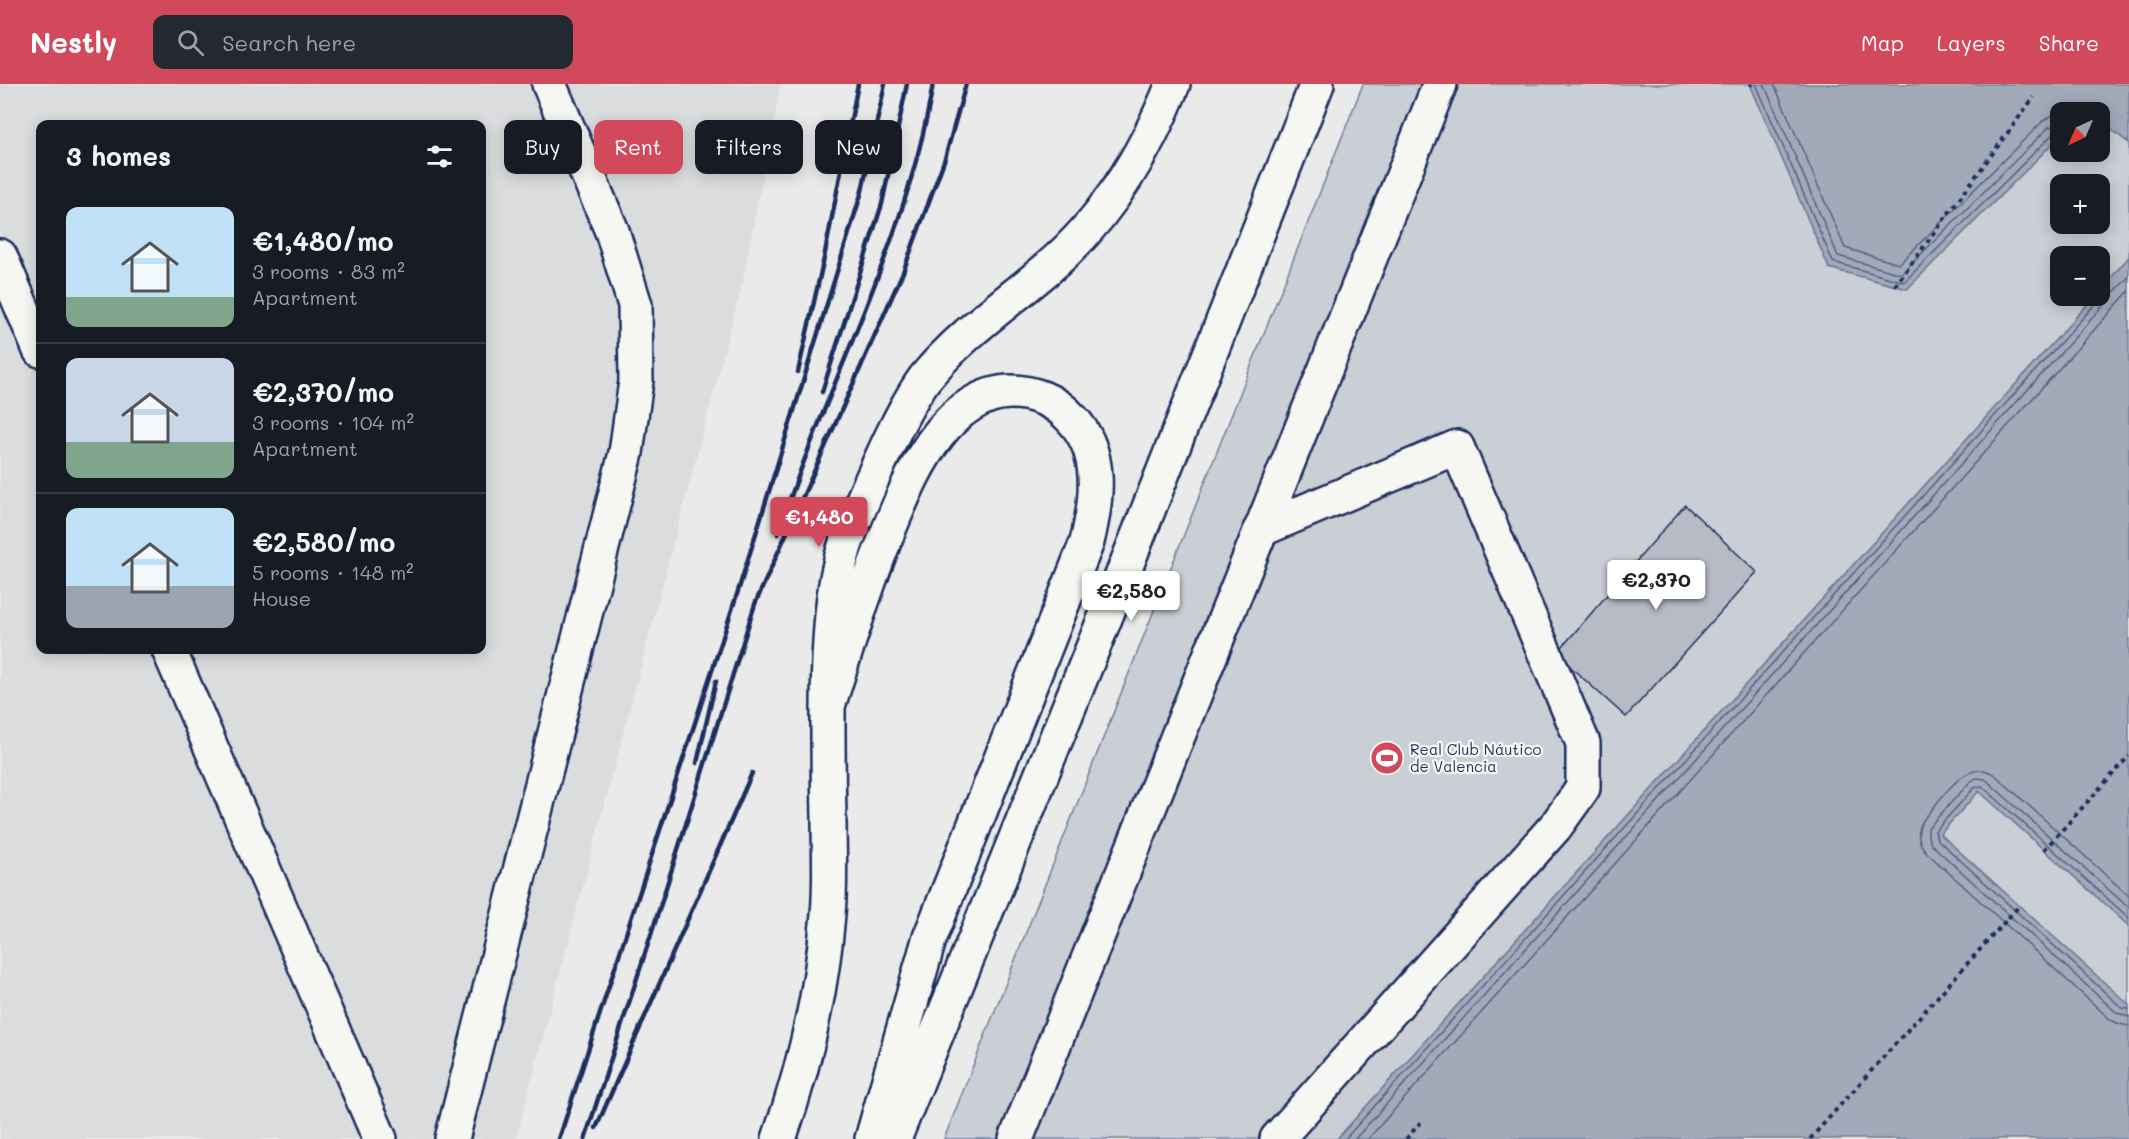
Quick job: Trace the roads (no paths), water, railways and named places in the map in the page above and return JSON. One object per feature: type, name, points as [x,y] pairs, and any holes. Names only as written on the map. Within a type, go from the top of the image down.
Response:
[{"type":"street","points":[[452,1139],[626,453],[636,381],[635,305],[612,231],[549,84]]},
{"type":"street","points":[[779,1139],[789,1111],[812,1018],[828,914],[828,706],[831,628],[837,581],[848,536],[868,486],[904,412],[924,380],[958,341],[1078,241],[1121,188],[1152,135],[1173,84]]},
{"type":"street","points":[[894,1139],[1122,576],[1317,84]]},
{"type":"street","points":[[1016,1139],[1440,84]]},
{"type":"street","points":[[0,256],[36,341]]},
{"type":"street","points":[[828,706],[875,563],[905,491],[923,456],[939,433],[963,410],[1000,392],[1021,392],[1045,399],[1063,409],[1079,425],[1094,464],[1095,510],[1087,542],[929,940],[872,1139]]},
{"type":"street","points":[[1260,530],[1457,447],[1583,743],[1583,788],[1556,826],[1277,1139]]},
{"type":"street","points":[[171,654],[380,1139]]},
{"type":"water","points":[[1750,84],[2129,84],[2129,143],[2110,129],[2110,102],[2050,102],[2050,146],[1907,289],[1829,268]]},
{"type":"water","points":[[2129,257],[2129,926],[1979,791],[1940,834],[2129,1005],[2129,1139],[1337,1139],[2086,306],[2110,306],[2110,279]]},
{"type":"railway","points":[[798,372],[824,258],[858,84]]},
{"type":"railway","points":[[559,1139],[740,585],[862,191],[885,84]]},
{"type":"railway","points":[[822,392],[882,204],[907,84]]},
{"type":"railway","points":[[778,534],[905,200],[921,143],[933,84]]},
{"type":"railway","points":[[585,1139],[755,604],[903,272],[945,158],[966,84]]},
{"type":"railway","points":[[697,763],[716,681]]},
{"type":"railway","points":[[596,1128],[752,773]]},
{"type":"place","name":"Real Club Náutico de Valencia","points":[[1387,758]]}]
